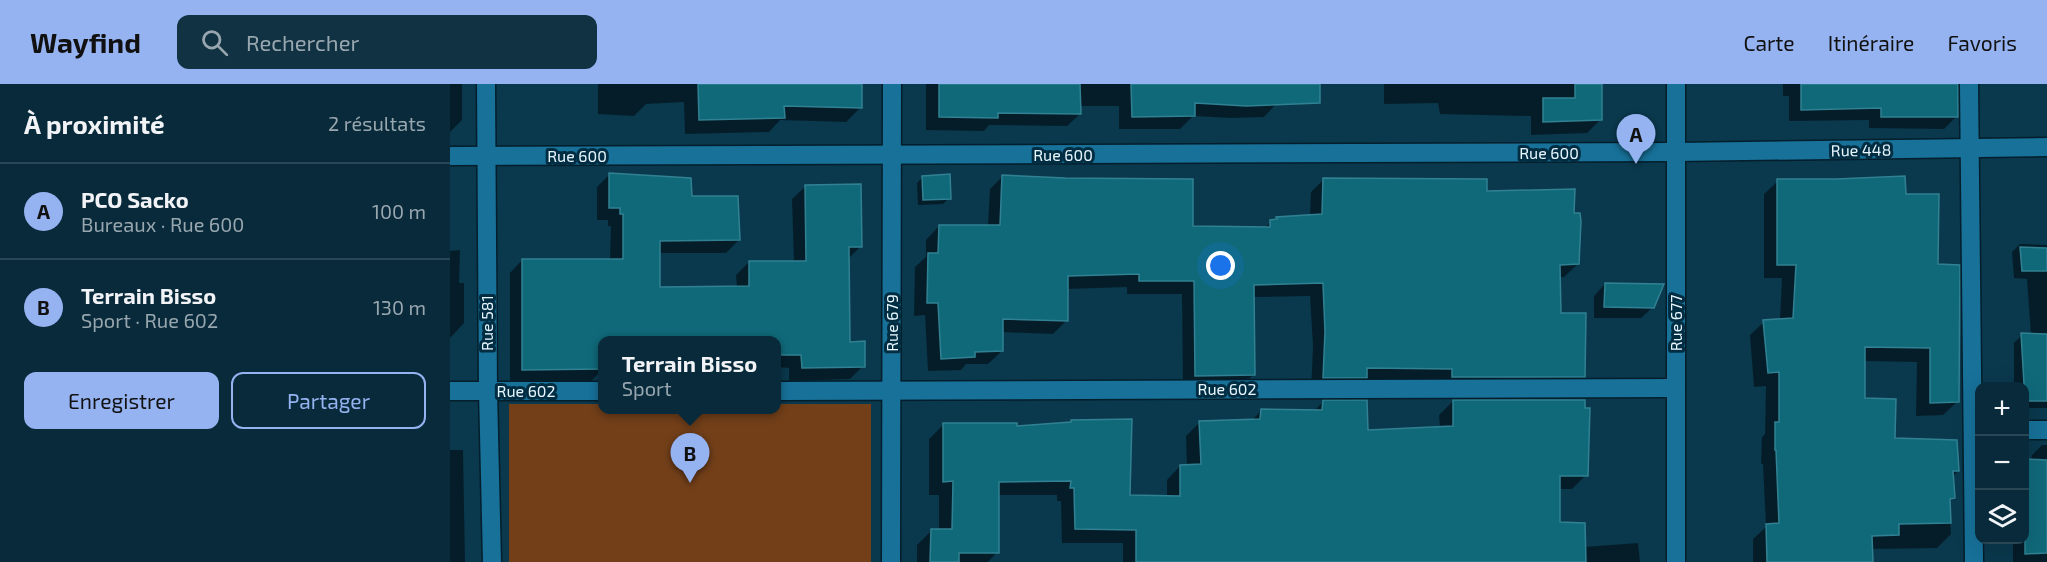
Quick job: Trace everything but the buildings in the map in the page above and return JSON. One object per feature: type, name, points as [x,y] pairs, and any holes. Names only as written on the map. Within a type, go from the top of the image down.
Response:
[{"type":"street","name":"Rue 581","points":[[486,84],[488,391],[492,562]]},
{"type":"street","name":"Rue 679","points":[[891,562],[892,84]]},
{"type":"street","name":"Rue 677","points":[[1676,84],[1676,562]]},
{"type":"street","points":[[1970,84],[1975,383]]},
{"type":"street","name":"Rue 448","points":[[1676,152],[2047,147]]},
{"type":"street","name":"Rue 600","points":[[450,156],[1676,152]]},
{"type":"street","name":"Rue 602","points":[[781,390],[1676,388]]},
{"type":"street","name":"Rue 602","points":[[450,391],[598,391]]},
{"type":"street","points":[[2029,430],[2047,430]]},
{"type":"street","points":[[1974,562],[1976,436]]},
{"type":"shaded area","points":[[509,404],[598,404],[598,414],[781,414],[781,404],[871,404],[871,562],[509,562]]},
{"type":"place","name":"PCO Sacko","points":[[1636,164]]},
{"type":"place","name":"Terrain Bisso","points":[[690,483]]}]
